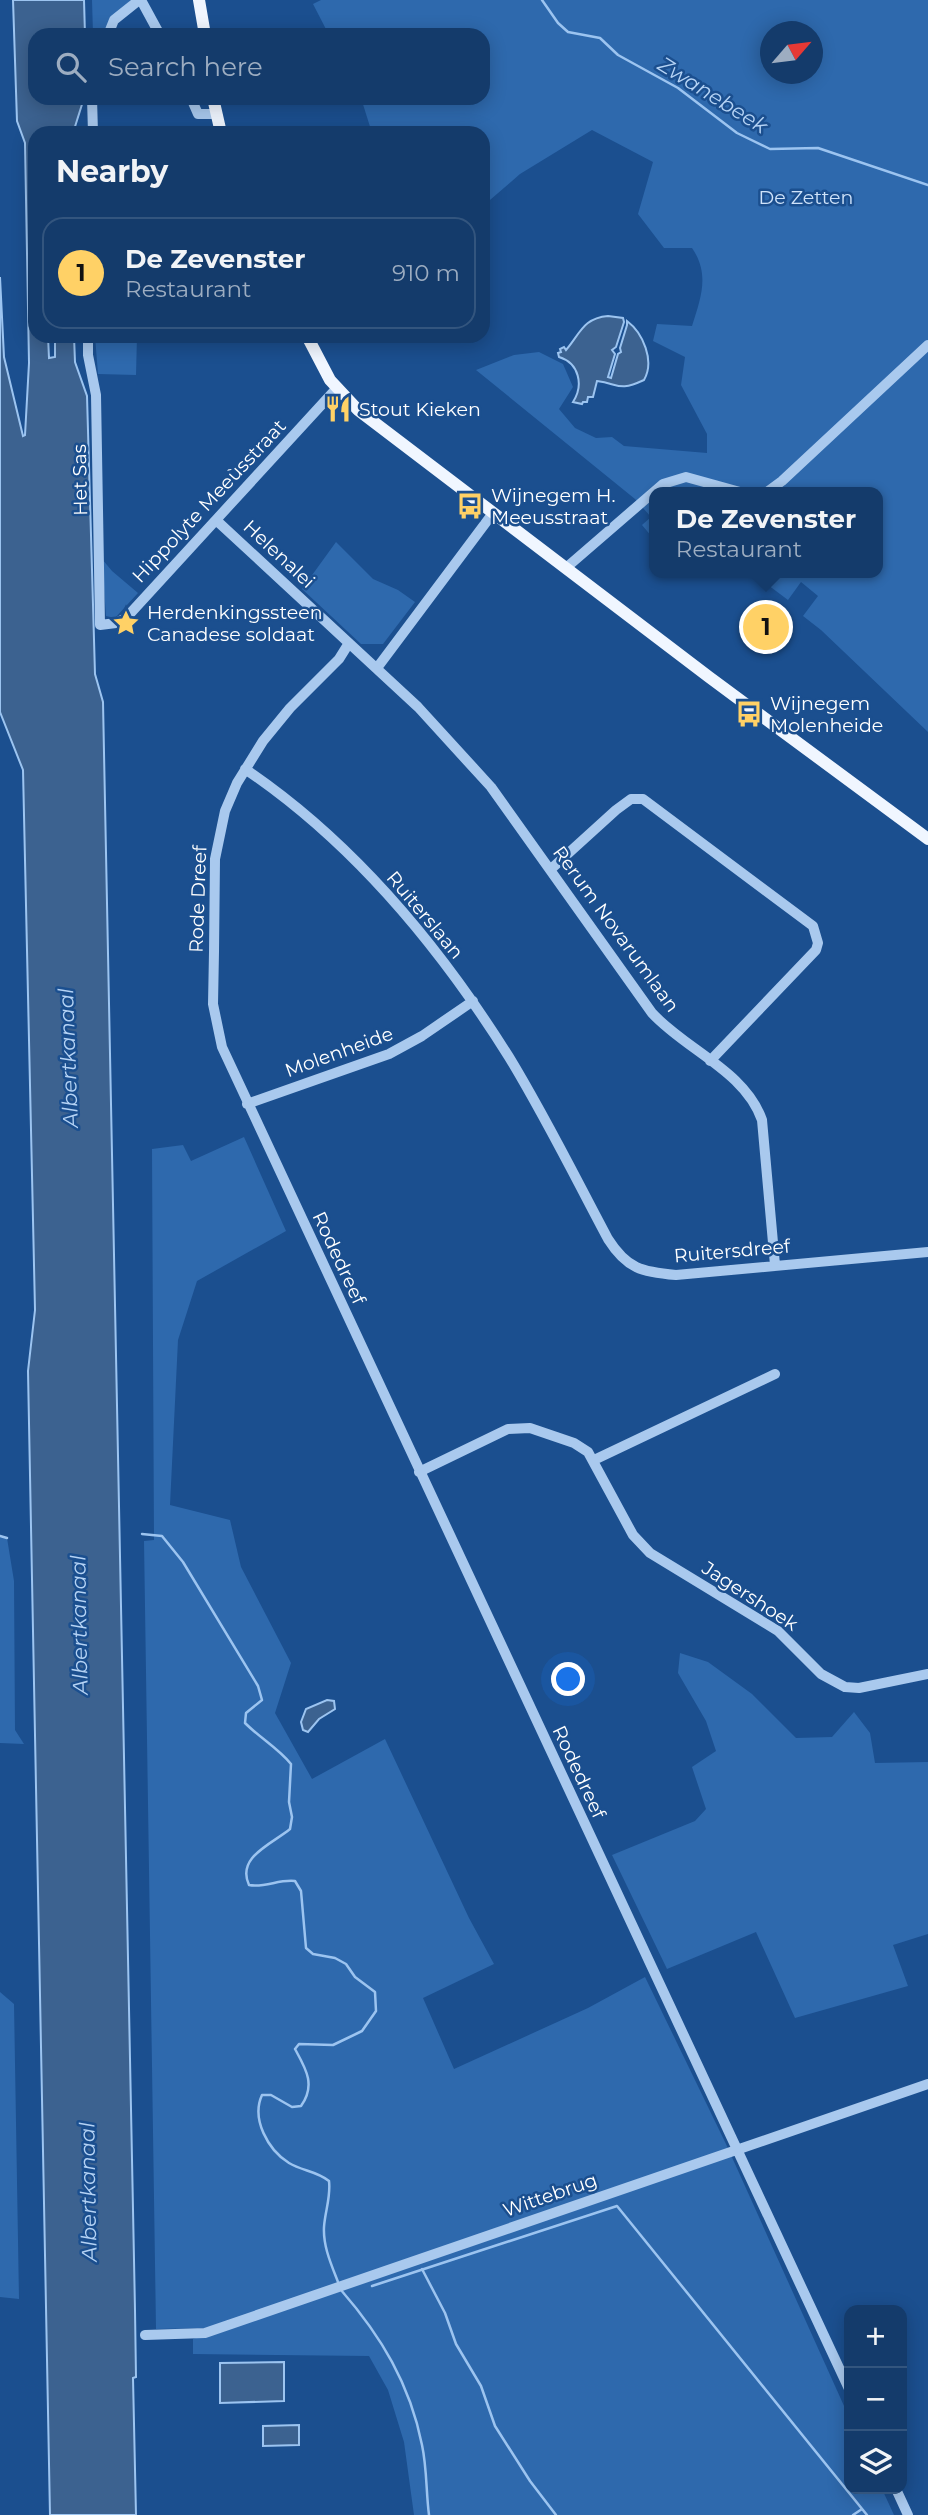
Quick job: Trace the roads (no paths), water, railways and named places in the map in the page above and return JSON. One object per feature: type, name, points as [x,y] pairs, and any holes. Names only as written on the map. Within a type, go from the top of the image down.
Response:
[{"type":"main road","points":[[199,0],[204,28]]},
{"type":"main road","points":[[214,105],[219,126]]},
{"type":"main road","points":[[310,343],[336,389],[358,410],[927,841]]},
{"type":"street","points":[[111,28],[114,20],[140,0],[156,28]]},
{"type":"street","points":[[92,105],[93,126]]},
{"type":"street","points":[[194,105],[198,114],[216,114]]},
{"type":"street","name":"Het Sas","points":[[88,343],[96,395],[100,625]]},
{"type":"street","points":[[773,487],[928,345]]},
{"type":"street","name":"Hippolyte Meeùsstraat","points":[[100,625],[116,623],[126,618],[336,389]]},
{"type":"street","points":[[661,487],[686,477],[722,487]]},
{"type":"street","points":[[567,567],[649,497]]},
{"type":"street","points":[[375,666],[493,513]]},
{"type":"street","name":"Helenalei","points":[[216,520],[352,646]]},
{"type":"street","name":"Rode Dreef","points":[[260,1130],[222,1047],[214,1004],[215,859],[225,811],[245,769],[276,725],[352,646]]},
{"type":"street","name":"Rerum Novarumlaan","points":[[352,646],[418,707],[491,787],[652,1013],[667,1029],[748,1093],[757,1105],[762,1120],[775,1265]]},
{"type":"street","name":"Ruiterslaan","points":[[245,769],[295,807],[359,865],[420,934],[473,1001],[542,1116]]},
{"type":"street","points":[[551,869],[616,810],[631,799],[643,799],[813,926],[818,943],[816,950],[710,1061]]},
{"type":"street","name":"Molenheide","points":[[247,1104],[389,1054],[422,1037],[473,1001]]},
{"type":"street","name":"Ruitersdreef","points":[[542,1116],[618,1255],[642,1271],[676,1275],[928,1252]]},
{"type":"street","name":"Rodedreef","points":[[260,1130],[844,2378]]},
{"type":"street","points":[[594,1461],[775,1374]]},
{"type":"street","name":"Jagershoek","points":[[419,1472],[517,1427],[530,1428],[574,1443],[588,1452],[623,1520],[650,1553],[778,1630],[811,1666],[830,1680],[845,1687],[859,1688],[928,1674]]},
{"type":"street","name":"Wittebrug","points":[[145,2335],[205,2333],[928,2084]]},
{"type":"street","points":[[898,2494],[908,2515]]},
{"type":"water","name":"Albertkanaal","points":[[13,0],[84,0],[85,28],[28,28],[28,105],[82,105],[75,126],[28,126],[28,308],[25,143],[17,121]]},
{"type":"water","name":"Albertkanaal","points":[[0,277],[4,357],[23,436],[29,343],[48,343],[49,358],[55,357],[55,343],[74,343],[75,362],[87,396],[95,674],[103,702],[135,2310],[136,2377],[133,2378],[136,2515],[50,2515],[28,1371],[35,1310],[23,770],[0,712]]},
{"type":"water","points":[[608,316],[623,318],[624,322],[616,347],[612,350],[615,354],[608,377],[611,378],[621,352],[627,321],[646,348],[647,373],[644,380],[629,386],[597,381],[593,397],[588,397],[587,402],[582,404],[573,402],[578,389],[578,375],[571,364],[559,357],[558,353],[564,347],[566,350],[587,323]]},
{"type":"water","points":[[327,1700],[334,1701],[335,1709],[319,1719],[308,1732],[303,1730],[301,1722],[306,1709]]},
{"type":"water","points":[[284,2362],[284,2401],[220,2403],[220,2363]]},
{"type":"water","points":[[299,2425],[299,2445],[263,2446],[263,2426]]},
{"type":"waterway","name":"Zwanebeek","points":[[542,0],[568,32],[600,38],[618,55],[678,88],[737,133],[770,149],[818,148],[928,185]]},
{"type":"waterway","points":[[142,1534],[162,1536],[183,1562],[258,1686],[262,1700],[246,1713],[245,1723],[291,1764],[290,1829],[252,1859],[246,1875],[249,1885],[295,1881],[301,1891],[306,1948],[313,1954],[335,1958],[346,1964],[355,1977],[375,1992],[376,2011],[362,2031],[333,2045],[299,2044],[295,2049],[306,2070],[309,2084],[301,2106],[292,2107],[271,2095],[262,2095],[259,2104],[260,2124],[274,2150],[289,2163],[329,2181],[324,2234],[338,2282]]},
{"type":"waterway","points":[[0,1536],[7,1538]]},
{"type":"waterway","points":[[372,2286],[617,2206],[867,2515]]},
{"type":"waterway","points":[[422,2269],[445,2313],[456,2344],[481,2386],[495,2426],[530,2481],[556,2515]]},
{"type":"waterway","points":[[341,2290],[369,2325],[402,2381],[417,2423],[424,2454],[429,2515]]},
{"type":"waterway","points":[[853,2515],[862,2509]]},
{"type":"place","name":"Stout Kieken","points":[[338,409]]},
{"type":"place","name":"Wijnegem H. Meeusstraat","points":[[470,506]]},
{"type":"place","name":"Herdenkingssteen Canadese soldaat","points":[[126,623]]},
{"type":"place","name":"De Zevenster","points":[[766,627]]},
{"type":"place","name":"Wijnegem Molenheide","points":[[749,714]]},
{"type":"park label","name":"De Zetten","points":[[806,197]]}]
